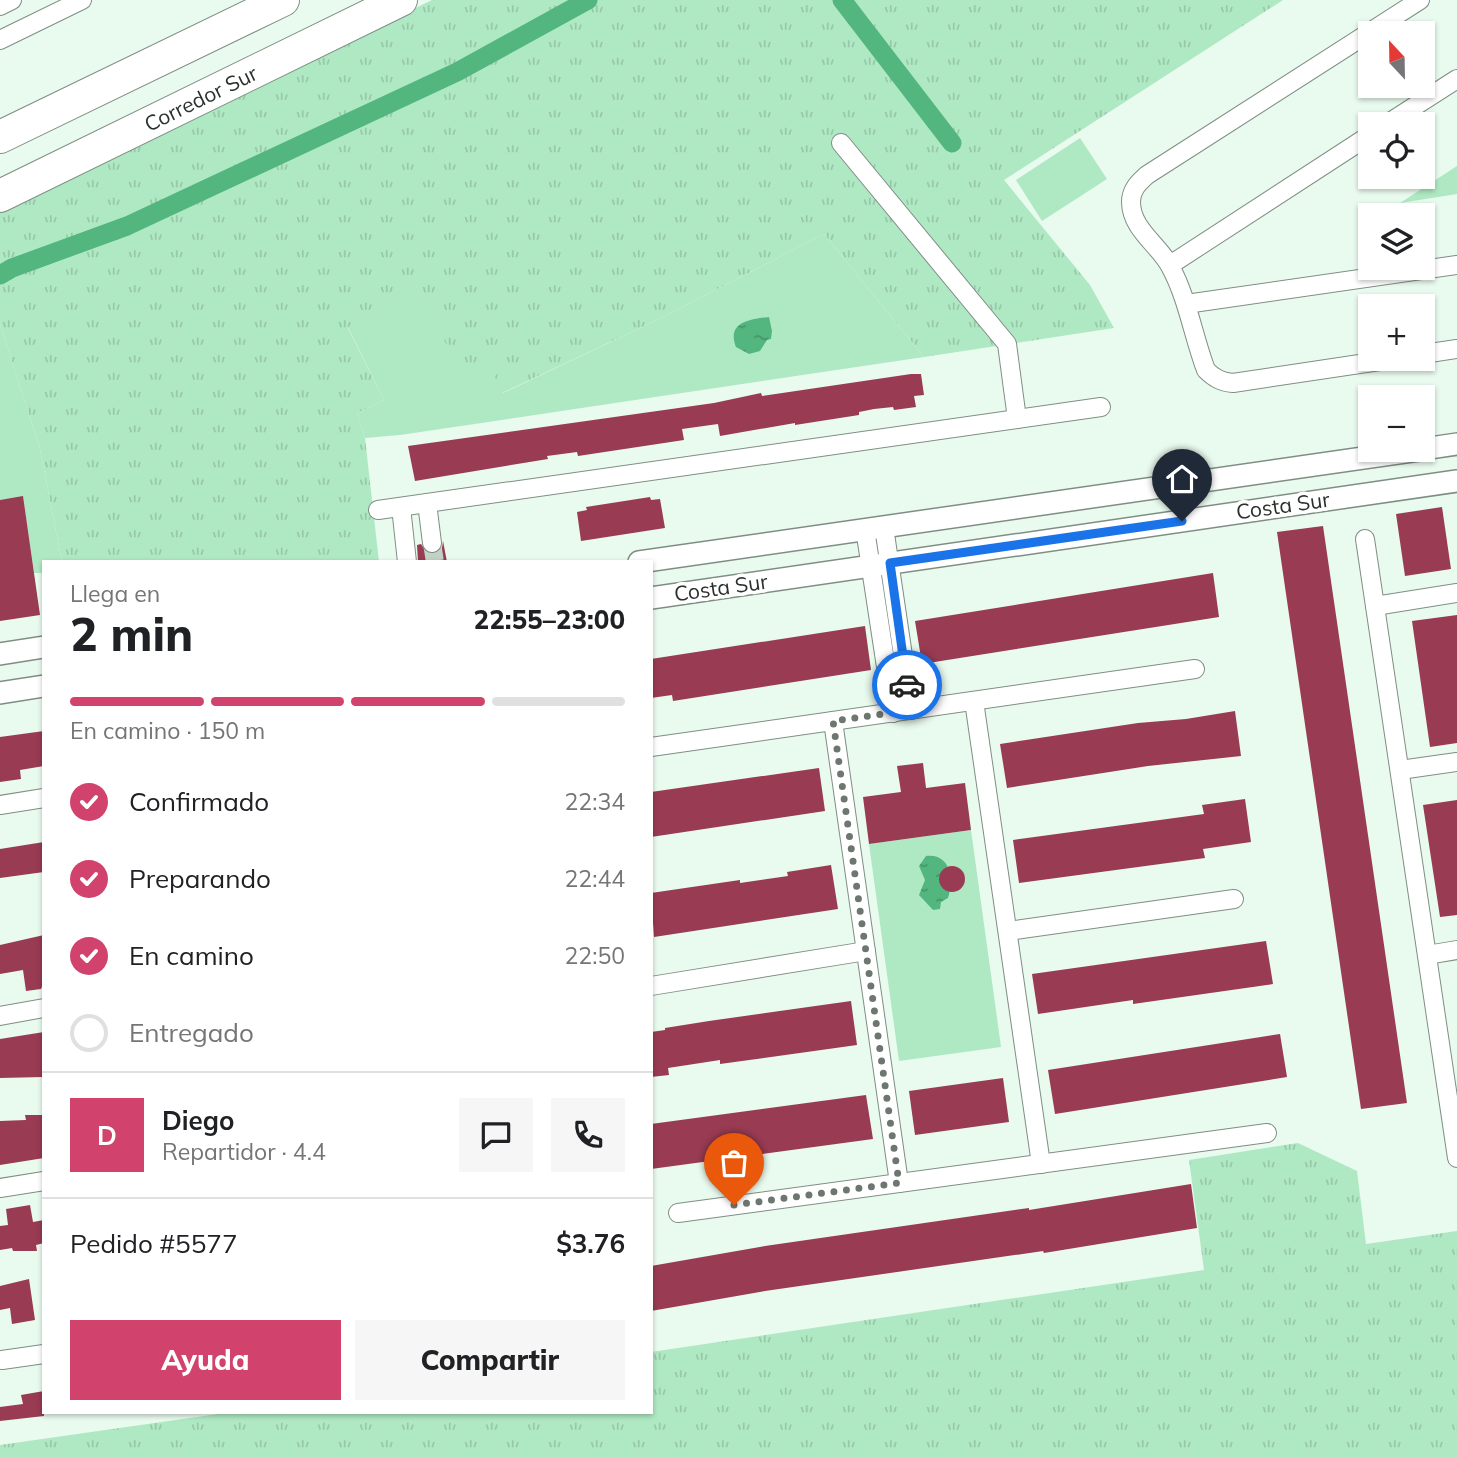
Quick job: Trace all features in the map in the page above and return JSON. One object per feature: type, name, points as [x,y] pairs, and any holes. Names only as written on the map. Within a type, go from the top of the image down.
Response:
[{"type":"highway","points":[[0,137],[283,0]]},
{"type":"highway","name":"Corredor Sur","points":[[0,196],[401,0]]},
{"type":"street","points":[[0,6],[12,0]]},
{"type":"street","points":[[0,40],[82,0]]},
{"type":"street","points":[[1358,364],[1223,383],[1206,370],[1186,304],[1170,265],[1139,226],[1132,214],[1130,200],[1135,186],[1147,175],[1420,0]]},
{"type":"street","points":[[1406,112],[1457,79]]},
{"type":"street","points":[[841,143],[1006,344],[1017,419]]},
{"type":"street","points":[[1170,265],[1358,143]]},
{"type":"street","points":[[1186,304],[1457,265]]},
{"type":"street","points":[[1435,352],[1457,349]]},
{"type":"street","points":[[378,510],[1101,407]]},
{"type":"street","name":"Costa Sur","points":[[1435,447],[1457,444]]},
{"type":"street","name":"Costa Sur","points":[[653,560],[1358,458]]},
{"type":"street","name":"Costa Sur","points":[[653,598],[1457,481]]},
{"type":"street","points":[[426,503],[432,542]]},
{"type":"street","points":[[401,507],[407,560]]},
{"type":"street","points":[[875,528],[902,711]]},
{"type":"street","points":[[1365,539],[1457,1158]]},
{"type":"street","points":[[1376,606],[1457,593]]},
{"type":"street","points":[[0,654],[42,647]]},
{"type":"street","points":[[653,747],[1195,669]]},
{"type":"street","points":[[0,693],[42,687]]},
{"type":"street","points":[[974,701],[1041,1164]]},
{"type":"street","points":[[833,721],[899,1183]]},
{"type":"street","points":[[1400,770],[1457,762]]},
{"type":"street","points":[[0,805],[42,798]]},
{"type":"street","points":[[1008,931],[1234,899]]},
{"type":"street","points":[[1427,955],[1457,950]]},
{"type":"street","points":[[653,986],[866,951]]},
{"type":"street","points":[[0,1016],[42,1009]]},
{"type":"street","points":[[678,1213],[1267,1133]]},
{"type":"street","points":[[0,1188],[42,1181]]},
{"type":"street","points":[[2,1360],[42,1354]]},
{"type":"green space","points":[[432,0],[1283,0],[1004,180],[1090,285],[1114,328],[924,357],[824,234],[659,319],[502,393],[460,370],[348,328],[384,400],[357,413],[365,438],[379,560],[62,560],[40,449],[0,324],[0,208]]},
{"type":"green space","points":[[1080,138],[1107,179],[1042,221],[1016,180]]},
{"type":"green space","points":[[1457,166],[1457,194],[1400,203],[1422,189],[1435,189],[1435,180]]},
{"type":"green space","points":[[824,234],[924,357],[365,438],[357,413],[384,400],[348,327],[420,291],[459,370],[486,359],[503,393],[659,319]]},
{"type":"green space","points":[[0,324],[40,449],[62,560],[42,560],[42,573],[34,573],[23,497],[0,500]]},
{"type":"green space","points":[[971,830],[1001,1047],[899,1061],[869,844]]},
{"type":"green space","points":[[1298,1143],[1357,1171],[1366,1244],[1457,1231],[1457,1457],[0,1457],[0,1445],[218,1414],[653,1414],[653,1352],[1204,1270],[1189,1160]]},
{"type":"water","points":[[769,317],[771,339],[767,340],[760,351],[749,354],[736,347],[734,332],[737,327],[748,321]]},
{"type":"water","points":[[926,856],[941,859],[949,869],[950,891],[948,898],[941,902],[940,909],[933,910],[919,895],[925,880],[919,866]]},
{"type":"building","points":[[921,374],[924,395],[914,396],[916,407],[874,409],[859,412],[859,415],[720,436],[718,424],[682,429],[684,440],[578,456],[577,452],[547,456],[548,459],[415,481],[408,446],[714,403],[761,393],[762,396]]},
{"type":"building","points":[[23,496],[40,615],[0,621],[0,500]]},
{"type":"building","points":[[650,497],[651,500],[660,499],[665,528],[581,541],[577,512],[587,510],[586,507]]},
{"type":"building","points":[[1442,507],[1451,569],[1405,576],[1396,514]]},
{"type":"building","points":[[1323,526],[1407,1103],[1361,1109],[1277,532]]},
{"type":"building","points":[[443,541],[447,560],[418,560],[417,545],[421,544],[427,553],[434,554],[442,548]]},
{"type":"building","points":[[1213,573],[1219,617],[922,664],[915,621]]},
{"type":"building","points":[[1457,615],[1457,743],[1430,747],[1412,621]]},
{"type":"building","points":[[865,626],[871,670],[673,701],[672,695],[653,698],[653,659]]},
{"type":"building","points":[[1235,711],[1241,756],[1148,766],[1007,788],[1000,744]]},
{"type":"building","points":[[42,731],[42,766],[20,770],[21,779],[0,782],[0,737]]},
{"type":"building","points":[[923,763],[926,788],[965,783],[971,830],[869,844],[863,797],[901,792],[897,766]]},
{"type":"building","points":[[819,768],[825,811],[653,837],[653,792]]},
{"type":"building","points":[[1245,799],[1251,842],[1203,849],[1205,858],[1019,883],[1013,840],[1204,814],[1202,805]]},
{"type":"building","points":[[1457,800],[1457,915],[1440,917],[1423,805]]},
{"type":"building","points":[[42,842],[42,872],[0,878],[0,849]]},
{"type":"building","points":[[831,865],[838,909],[654,937],[653,893],[788,876],[787,872]]},
{"type":"building","points":[[952,866],[961,870],[965,879],[961,888],[952,892],[943,888],[939,879],[943,870]]},
{"type":"building","points":[[42,935],[41,989],[26,991],[23,970],[0,974],[0,945]]},
{"type":"building","points":[[1266,941],[1273,984],[1133,1004],[1133,1000],[1038,1014],[1032,974]]},
{"type":"building","points":[[851,1001],[857,1045],[720,1064],[720,1060],[668,1068],[669,1075],[653,1077],[653,1032]]},
{"type":"building","points":[[42,1032],[42,1077],[0,1078],[0,1039]]},
{"type":"building","points":[[1280,1034],[1287,1077],[1055,1114],[1048,1070]]},
{"type":"building","points":[[1003,1078],[1009,1122],[915,1135],[909,1091]]},
{"type":"building","points":[[866,1095],[873,1139],[653,1169],[653,1124]]},
{"type":"building","points":[[25,1115],[42,1115],[42,1158],[0,1165],[0,1121],[26,1120]]},
{"type":"building","points":[[1191,1184],[1197,1228],[1044,1253],[1043,1251],[765,1291],[653,1311],[653,1266],[765,1246],[1029,1210]]},
{"type":"building","points":[[30,1205],[33,1222],[42,1220],[42,1244],[36,1245],[37,1251],[13,1251],[12,1248],[0,1250],[0,1226],[8,1225],[6,1209]]},
{"type":"building","points":[[29,1279],[35,1320],[12,1324],[10,1308],[0,1310],[0,1286]]},
{"type":"building","points":[[42,1391],[44,1416],[0,1421],[0,1407],[23,1404],[21,1395]]},
{"type":"waterway","points":[[0,275],[12,268],[127,226],[457,72],[588,0]]},
{"type":"waterway","points":[[842,0],[952,143]]},
{"type":"tunnel","points":[[432,543],[435,560]]},
{"type":"way so far","points":[[734,1205],[899,1183],[833,721],[911,710],[907,685]]},
{"type":"route","points":[[907,685],[890,563],[1182,521]]}]
